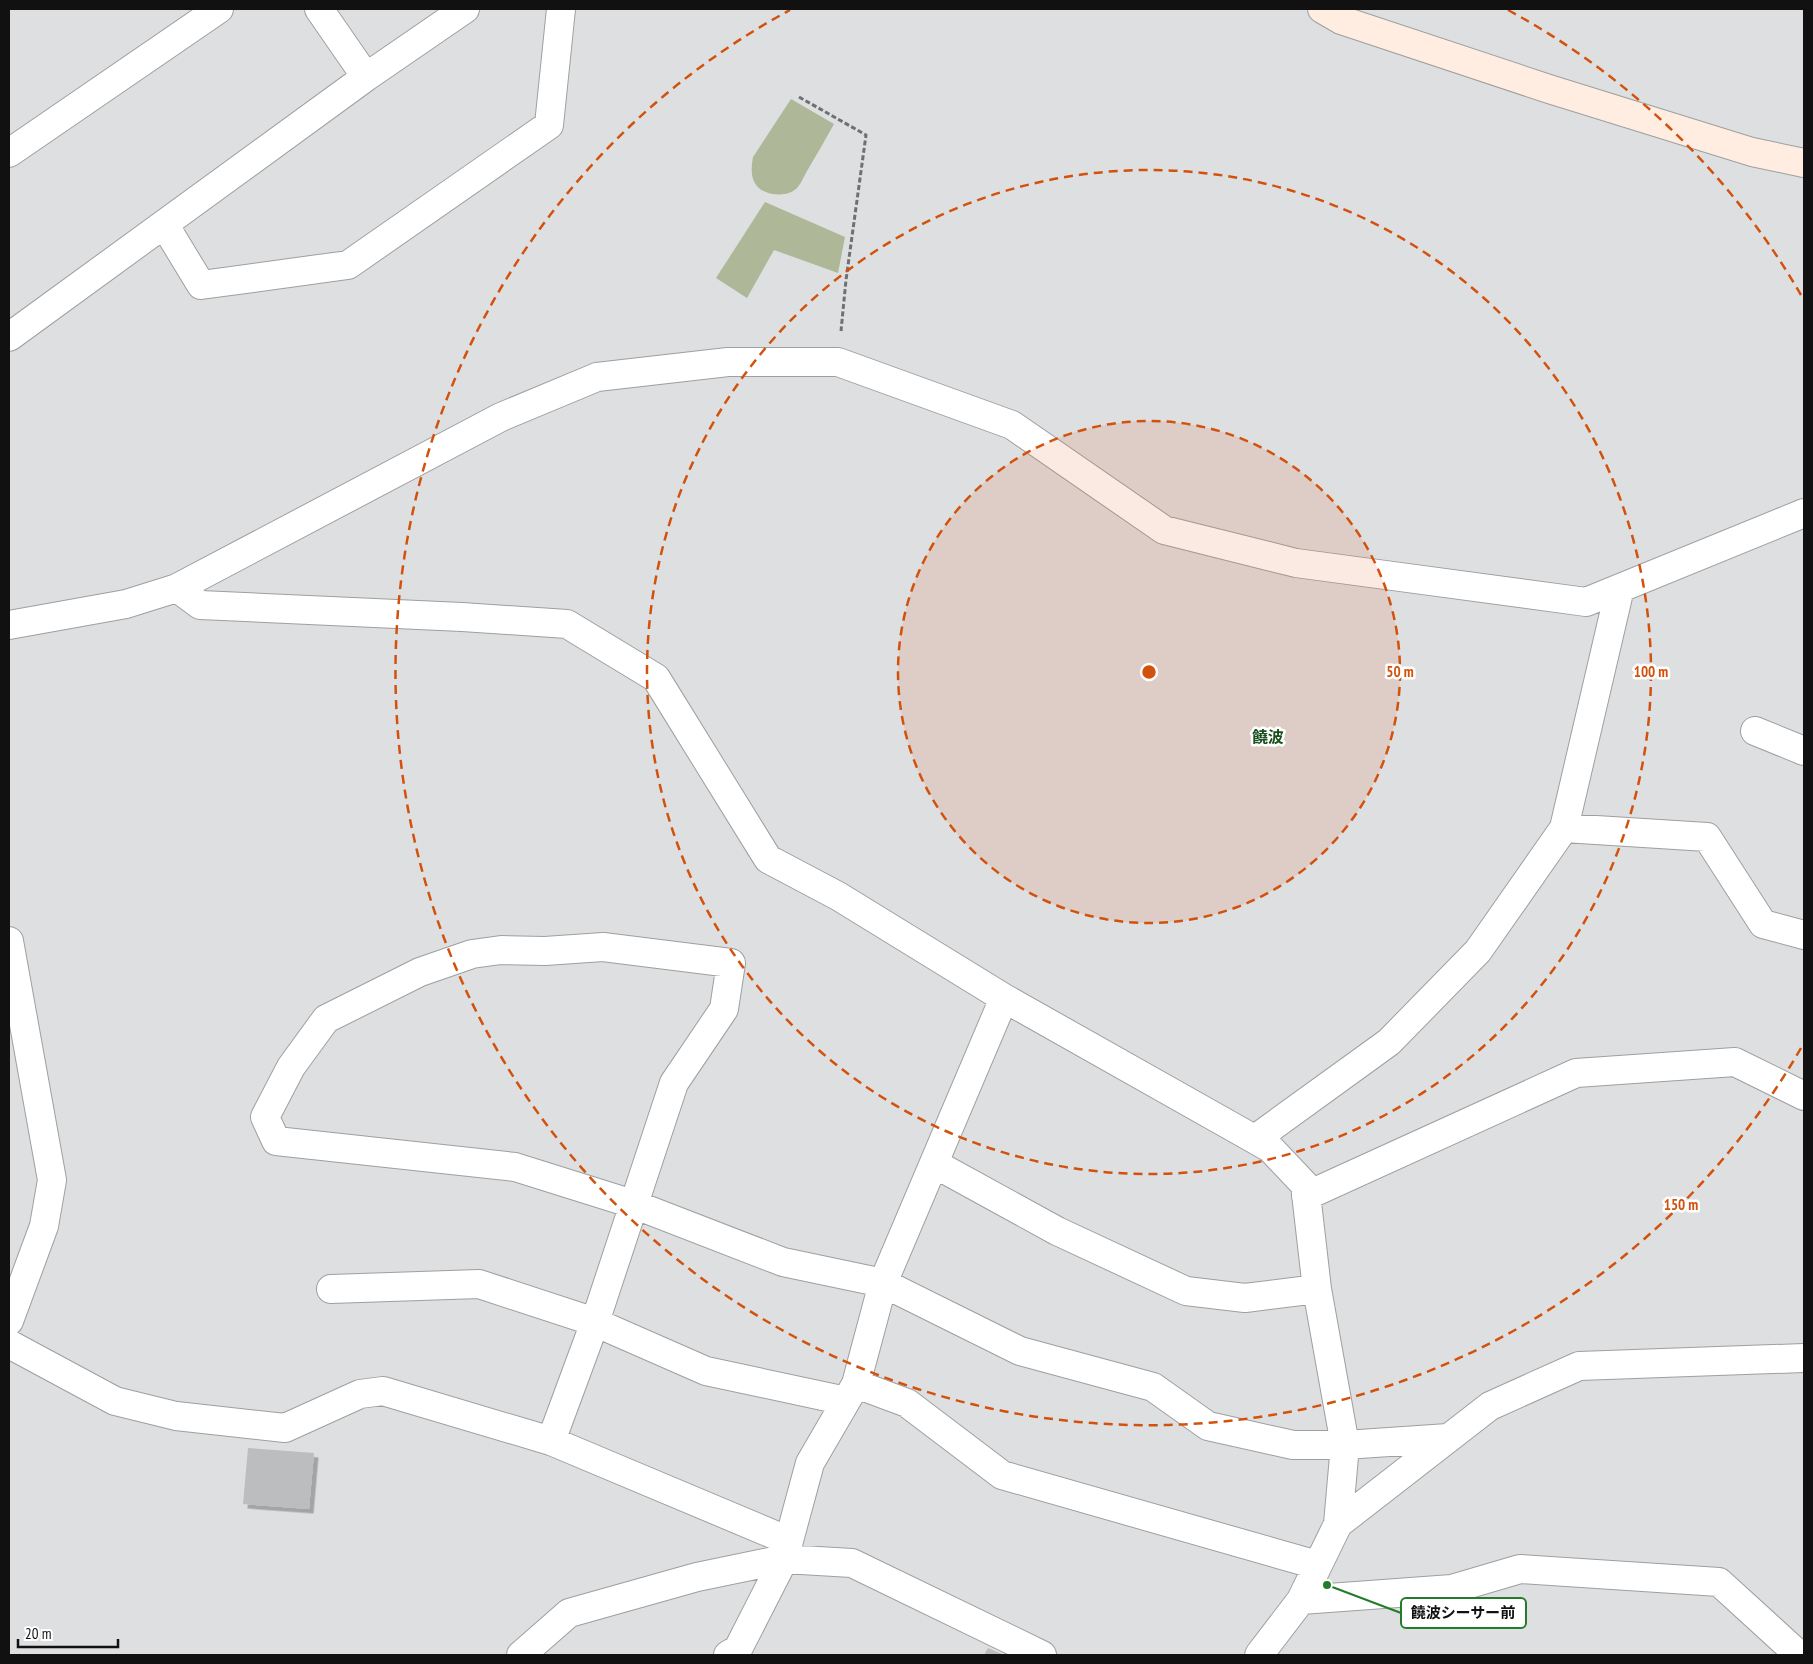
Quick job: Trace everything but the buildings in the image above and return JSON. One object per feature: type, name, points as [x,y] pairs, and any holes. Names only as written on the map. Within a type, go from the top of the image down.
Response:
[{"type":"street","points":[[9,153],[219,9]]},
{"type":"street","points":[[319,9],[366,77]]},
{"type":"street","points":[[9,337],[366,77],[465,9]]},
{"type":"street","points":[[164,224],[201,285],[348,265],[549,125],[561,9]]},
{"type":"street","points":[[1322,9],[1341,20],[1549,89],[1752,152],[1804,163]]},
{"type":"street","points":[[9,625],[126,604],[177,588],[501,417],[597,377],[728,362],[838,362],[1012,425],[1164,530],[1296,563],[1586,602],[1804,513]]},
{"type":"street","points":[[177,588],[200,605],[462,617],[567,624],[656,678],[768,859],[838,896],[1004,998],[1270,1148],[1305,1186],[1317,1289],[1345,1445],[1338,1524],[1301,1600],[1259,1655]]},
{"type":"street","points":[[1255,1139],[1389,1042],[1478,951],[1564,828],[1620,588]]},
{"type":"street","points":[[1755,730],[1804,751]]},
{"type":"street","points":[[1564,828],[1707,837],[1763,924],[1804,935]]},
{"type":"street","points":[[551,1441],[595,1322],[633,1204],[674,1083],[724,1009],[731,963],[604,947],[545,951],[501,950],[472,954],[420,972],[326,1019],[291,1067],[266,1117],[276,1141],[515,1167],[633,1204],[782,1262],[883,1283],[1020,1351],[1152,1387],[1208,1426],[1293,1445],[1345,1445],[1448,1438]]},
{"type":"street","points":[[9,1321],[44,1226],[52,1180],[10,953]]},
{"type":"street","points":[[739,1653],[787,1550],[810,1463],[851,1392],[883,1283],[1004,998]]},
{"type":"street","points":[[1306,1196],[1576,1073],[1735,1062],[1804,1096]]},
{"type":"street","points":[[935,1164],[1057,1231],[1186,1291],[1245,1298],[1317,1289]]},
{"type":"street","points":[[331,1289],[479,1284],[595,1322],[706,1371],[851,1392],[907,1403],[1002,1475],[1317,1565]]},
{"type":"street","points":[[9,1344],[115,1401],[176,1416],[285,1428],[360,1394],[383,1391],[551,1441],[787,1550],[852,1563],[1042,1655]]},
{"type":"street","points":[[1338,1524],[1490,1406],[1579,1366],[1804,1358]]},
{"type":"street","points":[[521,1655],[569,1613],[698,1578],[787,1550]]},
{"type":"street","points":[[1301,1600],[1452,1589],[1520,1569],[1719,1582],[1799,1655]]},
{"type":"path","points":[[799,97],[866,135],[846,280],[838,362]]},
{"type":"green space","points":[[791,99],[834,124],[798,186],[789,193],[774,194],[760,189],[754,182],[752,170],[753,157]]},
{"type":"green space","points":[[765,202],[845,237],[838,273],[774,250],[747,298],[716,278]]},
{"type":"place","name":"饒波シーサー前","points":[[1327,1585]]},
{"type":"district","name":"饒波","points":[[1268,737]]}]
